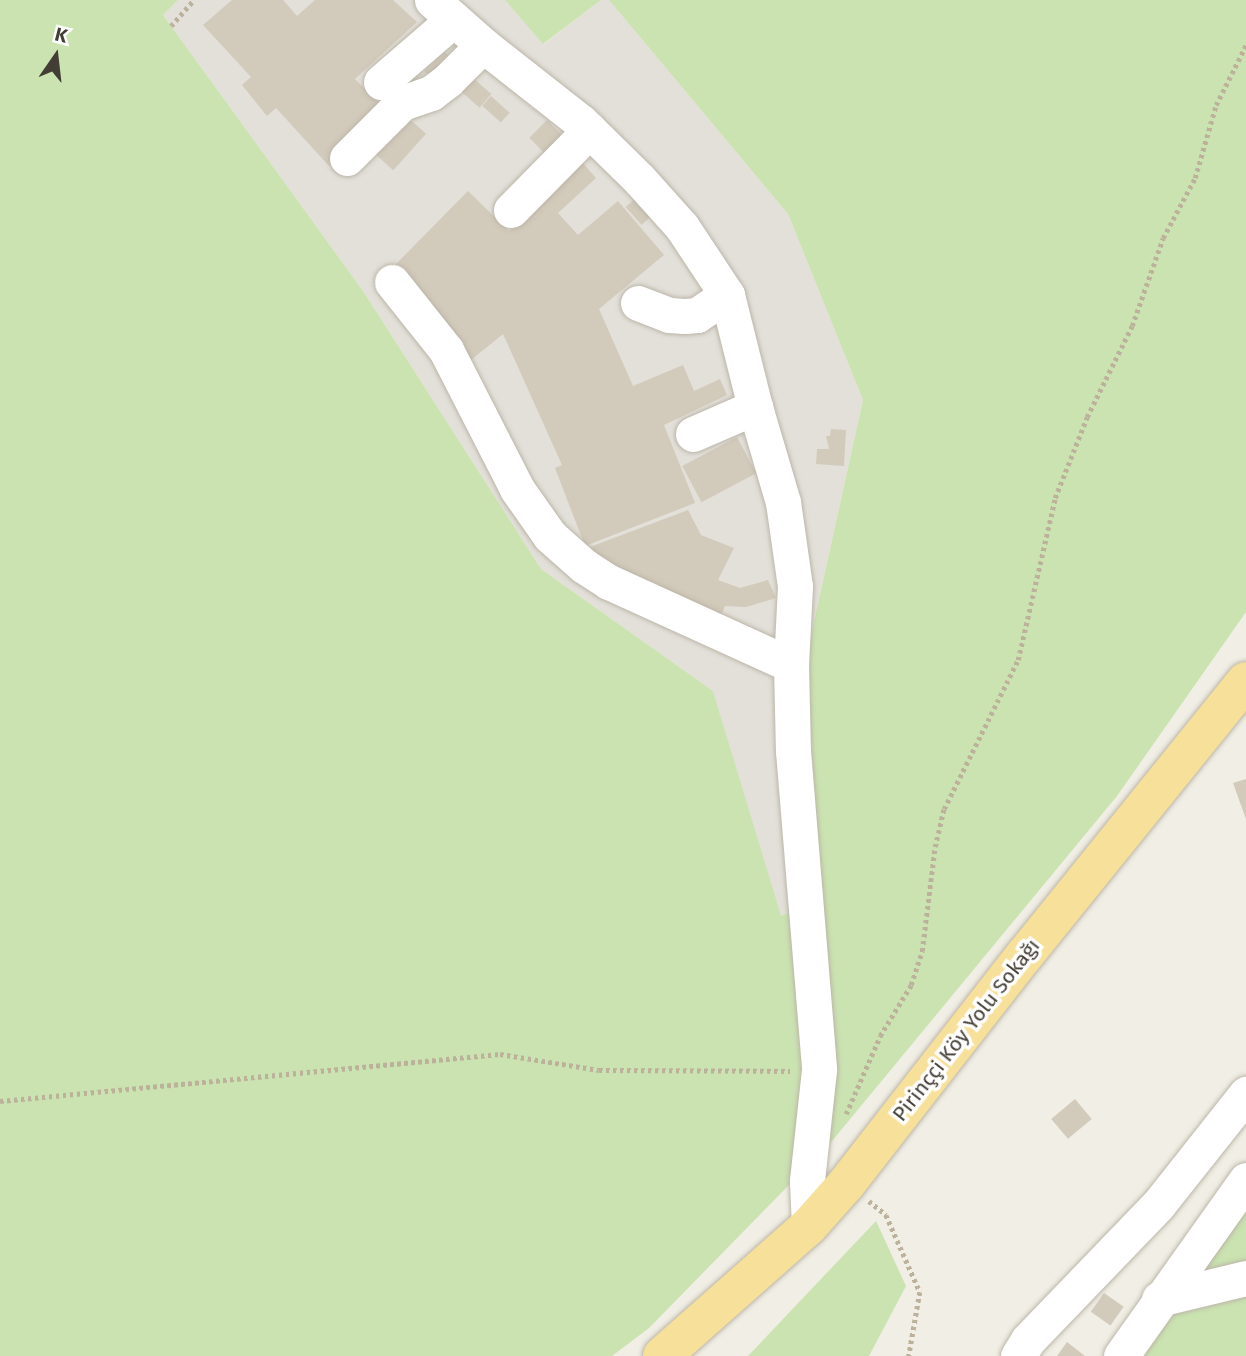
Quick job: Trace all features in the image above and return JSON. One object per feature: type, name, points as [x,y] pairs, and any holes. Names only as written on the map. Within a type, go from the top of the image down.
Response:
[{"type":"main road","name":"Pirinççi Köy Yolu Sokağı","points":[[662,1356],[809,1226],[848,1183],[1024,956],[1246,681]]},
{"type":"lane","points":[[381,82],[443,10],[590,130],[682,227],[727,295],[755,407],[783,502],[795,586],[791,665],[797,829],[819,1070],[807,1181],[809,1226]]},
{"type":"lane","points":[[347,158],[402,103],[431,93],[483,45]]},
{"type":"lane","points":[[511,210],[590,130]]},
{"type":"lane","points":[[392,282],[446,350],[517,489],[550,536],[584,566],[609,582],[791,665]]},
{"type":"lane","points":[[638,303],[669,315],[697,315],[727,295]]},
{"type":"lane","points":[[693,434],[755,407]]},
{"type":"lane","points":[[1018,1356],[1028,1340],[1158,1205],[1246,1094]]},
{"type":"lane","points":[[1121,1356],[1246,1180]]},
{"type":"lane","points":[[1159,1299],[1246,1278]]},
{"type":"path","points":[[171,26],[194,0]]},
{"type":"path","points":[[844,1119],[874,1047],[911,985],[919,962],[935,847],[944,809],[1018,660],[1055,498],[1087,417],[1132,326],[1163,239],[1195,178],[1216,105],[1246,45]]},
{"type":"path","points":[[0,1101],[500,1054],[599,1070],[819,1070]]},
{"type":"path","points":[[848,1183],[886,1215],[920,1292],[909,1356]]},
{"type":"shaded area","points":[[178,0],[505,0],[544,44],[601,0],[609,0],[788,214],[863,400],[806,658],[821,897],[780,916],[713,691],[541,569],[363,291],[163,15]]},
{"type":"green space","points":[[0,0],[178,0],[163,15],[363,291],[541,569],[713,691],[781,916],[821,896],[806,658],[863,400],[788,214],[609,0],[1246,0],[1246,612],[1117,796],[832,1141],[649,1328],[612,1356],[0,1356]]},
{"type":"green space","points":[[505,0],[601,0],[543,44]]},
{"type":"green space","points":[[1246,1202],[1246,1356],[1143,1356]]},
{"type":"green space","points":[[876,1221],[906,1286],[869,1356],[748,1356]]},
{"type":"building","points":[[232,0],[283,0],[297,16],[315,0],[393,0],[417,22],[355,79],[386,110],[329,166],[276,108],[267,116],[242,85],[251,77],[203,25]]},
{"type":"building","points":[[445,52],[453,61],[432,80],[424,71]]},
{"type":"building","points":[[474,79],[491,94],[480,108],[462,93]]},
{"type":"building","points":[[491,96],[510,113],[501,122],[482,106]]},
{"type":"building","points":[[403,113],[426,134],[393,170],[370,149]]},
{"type":"building","points":[[547,120],[568,141],[551,159],[529,138]]},
{"type":"building","points":[[581,161],[596,178],[558,213],[578,235],[618,201],[664,255],[599,309],[633,386],[683,365],[694,391],[720,379],[727,395],[664,425],[695,503],[585,546],[555,468],[562,465],[503,334],[471,360],[395,265],[468,191],[509,231]]},
{"type":"building","points":[[639,195],[655,213],[642,225],[626,207]]},
{"type":"building","points":[[831,429],[846,430],[844,466],[816,464],[817,449],[829,449],[826,436],[830,436]]},
{"type":"building","points":[[737,437],[756,473],[702,502],[682,466]]},
{"type":"building","points":[[688,510],[701,535],[734,548],[718,580],[740,588],[768,580],[776,598],[746,607],[725,606],[720,618],[614,572],[590,547]]},
{"type":"building","points":[[1246,779],[1246,819],[1233,783]]},
{"type":"building","points":[[1075,1099],[1092,1119],[1068,1139],[1051,1119]]},
{"type":"building","points":[[1104,1293],[1124,1307],[1110,1326],[1091,1312]]},
{"type":"building","points":[[1067,1342],[1085,1356],[1057,1356]]}]
